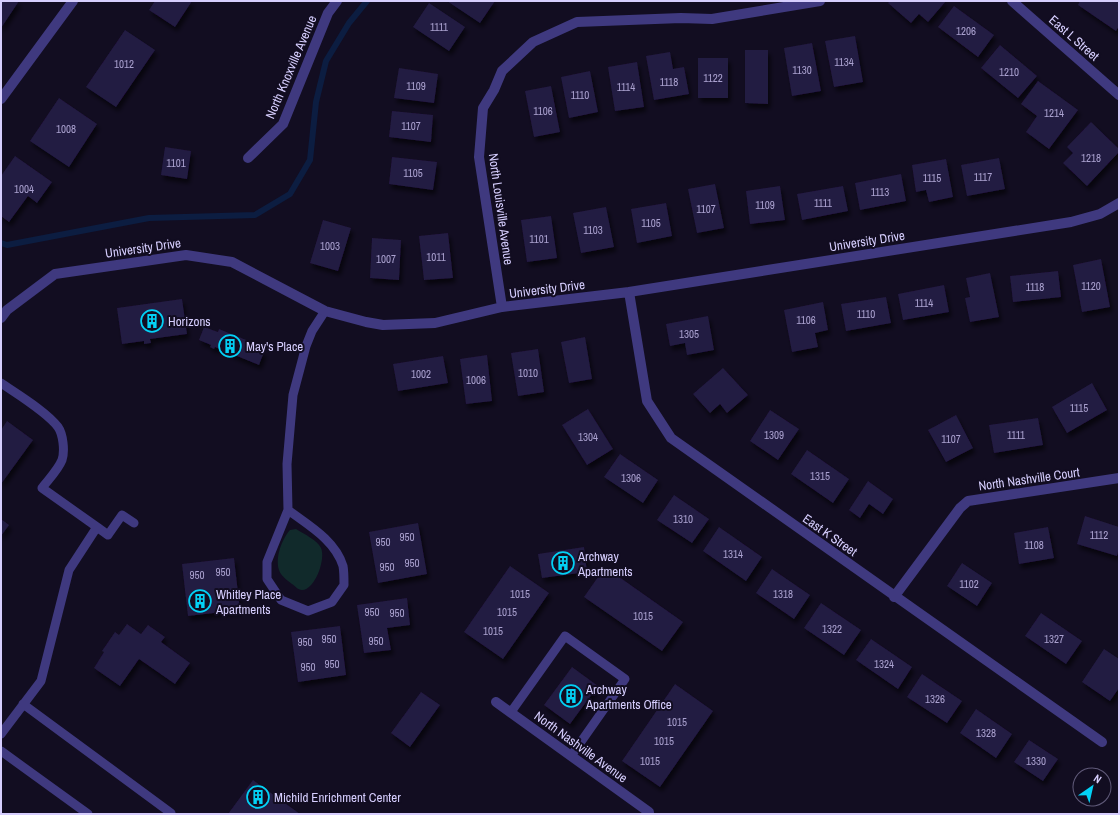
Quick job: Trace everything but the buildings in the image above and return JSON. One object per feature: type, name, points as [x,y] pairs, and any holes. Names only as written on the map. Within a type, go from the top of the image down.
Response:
[{"type":"street","points":[[1,99],[73,1]]},
{"type":"street","name":"North Knoxville Avenue","points":[[248,158],[283,124],[328,13],[337,1]]},
{"type":"street","name":"North Louisville Avenue","points":[[502,307],[479,157],[483,108],[494,90],[502,71],[532,42],[577,22],[681,18],[712,19],[820,1]]},
{"type":"street","name":"East L Street","points":[[1012,1],[1119,95]]},
{"type":"street","name":"University Drive","points":[[1,318],[7,310],[55,274],[186,255],[232,262],[324,311],[383,325],[435,323],[502,307],[629,292],[1071,222],[1100,214],[1119,203]]},
{"type":"street","name":"East K Street","points":[[629,292],[647,401],[670,438],[1102,742]]},
{"type":"street","name":"North Nashville Court","points":[[894,597],[960,508],[968,501],[1119,478]]},
{"type":"street","name":"North Nashville Avenue","points":[[496,702],[649,814]]},
{"type":"lane","points":[[288,510],[314,529],[332,545],[343,566],[344,585],[332,602],[308,611],[281,600],[267,579],[267,562],[288,510],[287,464],[293,396],[306,346],[312,331],[324,311]]},
{"type":"lane","points":[[1,383],[51,419],[59,428],[63,453],[61,461],[42,488],[108,535],[122,515],[134,523]]},
{"type":"lane","points":[[1,734],[41,681],[69,570],[98,527]]},
{"type":"lane","points":[[511,712],[565,636],[626,679],[571,756]]},
{"type":"lane","points":[[24,704],[170,814]]},
{"type":"lane","points":[[1,751],[88,814]]},
{"type":"green space","points":[[296,529],[317,542],[322,553],[321,566],[315,580],[307,589],[302,590],[297,588],[283,576],[278,565],[280,548],[284,538],[290,530]]},
{"type":"waterway","points":[[1,243],[7,245],[149,218],[255,215],[290,194],[310,160],[316,102],[326,61],[349,23],[367,1]]},
{"type":"place","name":"Horizons","points":[[152,321]]},
{"type":"place","name":"May's Place","points":[[230,346]]},
{"type":"place","name":"Archway Apartments","points":[[563,563]]},
{"type":"place","name":"Whitley Place Apartments","points":[[200,601]]},
{"type":"place","name":"Archway Apartments Office","points":[[571,696]]},
{"type":"place","name":"Michild Enrichment Center","points":[[258,797]]}]
